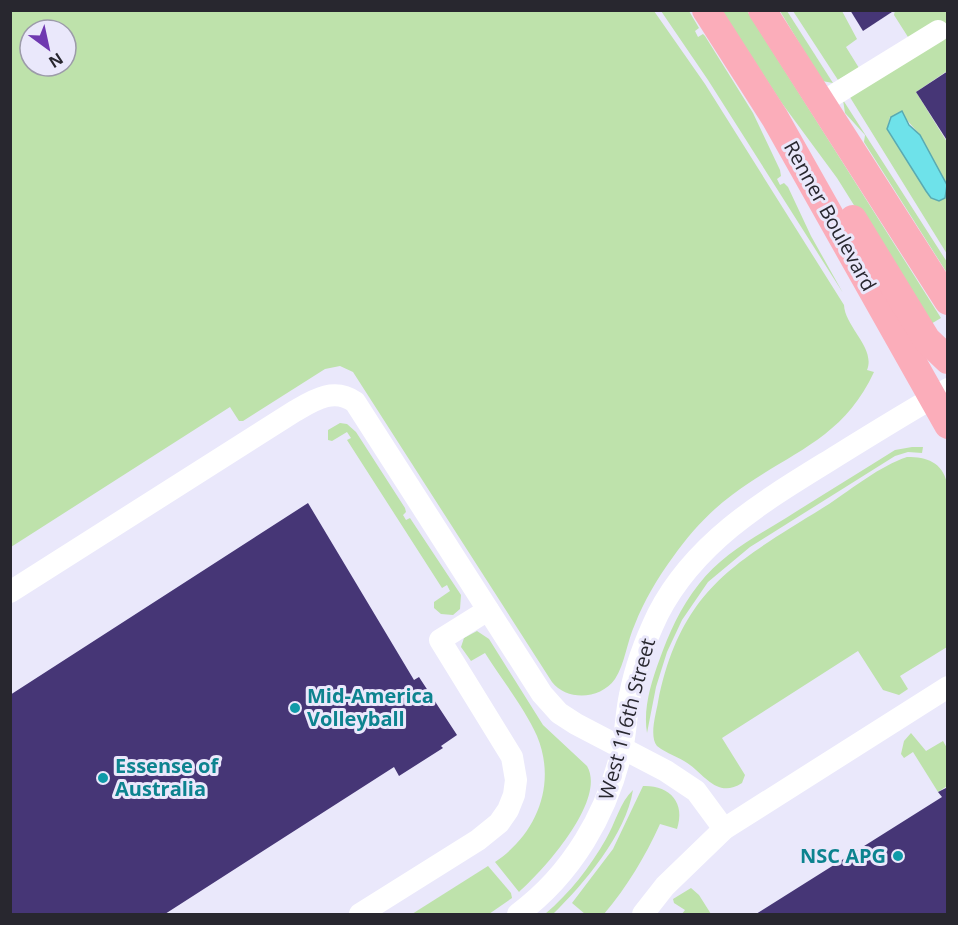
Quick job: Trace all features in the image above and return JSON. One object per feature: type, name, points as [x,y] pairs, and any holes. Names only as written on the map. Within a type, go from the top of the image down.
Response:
[{"type":"main road","name":"Renner Boulevard","points":[[706,10],[775,118],[942,395],[948,425]]},
{"type":"main road","points":[[762,10],[948,301]]},
{"type":"main road","points":[[775,118],[802,143],[821,168],[927,340],[948,360]]},
{"type":"street","points":[[821,103],[938,31]]},
{"type":"street","points":[[10,592],[295,411],[318,398],[335,394],[355,402],[542,694],[559,713],[696,791],[724,829]]},
{"type":"street","name":"West 116th Street","points":[[518,915],[553,883],[585,842],[609,793],[622,748],[630,694],[642,652],[658,614],[700,554],[731,525],[762,502],[942,395]]},
{"type":"street","points":[[360,915],[478,840],[499,823],[508,810],[516,780],[512,757],[440,640],[488,610]]},
{"type":"street","points":[[643,915],[665,886],[724,829],[948,687]]},
{"type":"green space","points":[[11,10],[654,11],[705,84],[844,305],[849,321],[867,354],[869,362],[867,370],[874,372],[861,395],[830,430],[732,495],[715,508],[693,531],[667,565],[647,598],[632,631],[615,679],[601,691],[584,696],[566,692],[552,682],[353,372],[340,366],[325,369],[243,421],[239,421],[230,407],[11,547]]},
{"type":"green space","points":[[895,10],[947,11],[947,71],[916,92],[947,142],[947,186],[920,135],[906,119],[890,117],[887,129],[931,198],[945,198],[947,193],[947,254],[848,94],[908,37],[894,15]]},
{"type":"green space","points":[[661,11],[689,11],[699,28],[695,31],[698,37],[703,34],[705,36],[753,113],[780,170],[781,176],[777,179],[780,185],[784,183],[788,187],[811,236],[843,293],[708,80]]},
{"type":"green space","points":[[722,11],[747,11],[941,318],[929,325],[837,178],[781,102]]},
{"type":"green space","points":[[780,11],[787,11],[833,83],[822,81]]},
{"type":"green space","points":[[793,11],[842,11],[857,39],[846,47],[859,68],[838,80]]},
{"type":"green space","points":[[843,100],[947,262],[947,273],[864,142],[865,135],[845,113]]},
{"type":"green space","points":[[340,423],[347,424],[356,432],[405,508],[406,512],[403,515],[406,520],[410,518],[461,595],[460,609],[453,615],[441,614],[434,608],[434,602],[450,591],[447,585],[442,588],[347,440],[351,438],[347,432],[332,441],[328,440],[328,430]]},
{"type":"green space","points":[[923,447],[922,453],[908,452],[895,456],[750,547],[708,582],[682,620],[667,652],[656,687],[647,733],[648,696],[663,651],[692,593],[708,574],[728,555],[895,450]]},
{"type":"green space","points":[[907,457],[933,462],[945,476],[947,483],[947,647],[900,676],[908,689],[899,695],[883,690],[858,651],[722,738],[745,775],[742,783],[734,787],[720,787],[714,784],[686,762],[657,746],[654,725],[668,663],[682,631],[698,604],[718,581],[741,561],[877,472]]},
{"type":"green space","points":[[477,631],[489,639],[543,725],[587,766],[591,780],[581,815],[570,834],[543,868],[519,892],[495,862],[510,851],[532,822],[544,790],[543,754],[526,715],[485,653],[471,661],[461,647],[464,638]]},
{"type":"green space","points":[[911,733],[926,751],[943,741],[947,748],[947,786],[938,792],[913,752],[904,758],[901,754],[904,741]]},
{"type":"green space","points":[[643,786],[661,788],[673,797],[679,811],[677,829],[660,824],[635,871],[604,914],[585,914],[572,903],[613,849]]},
{"type":"green space","points":[[633,790],[622,824],[602,857],[578,888],[553,914],[545,914],[571,888],[593,860],[628,795]]},
{"type":"green space","points":[[488,866],[511,893],[512,898],[489,914],[412,914]]},
{"type":"green space","points":[[691,888],[699,895],[711,914],[682,914],[685,910],[674,903],[673,899]]},
{"type":"water","points":[[902,111],[909,125],[920,135],[947,185],[945,198],[939,201],[931,198],[887,129],[891,117]]},
{"type":"building","points":[[850,10],[895,10],[863,31]]},
{"type":"building","points":[[948,71],[948,142],[916,92]]},
{"type":"building","points":[[308,503],[414,680],[419,677],[457,735],[441,746],[443,748],[399,776],[394,767],[165,914],[10,914],[10,695]]},
{"type":"building","name":"NSC APG","points":[[948,787],[948,914],[756,914],[942,797],[938,792]]},
{"type":"place","name":"Mid-America Volleyball","points":[[295,708]]},
{"type":"place","name":"Essense of Australia","points":[[103,778]]},
{"type":"place","name":"NSC APG","points":[[898,856]]}]
